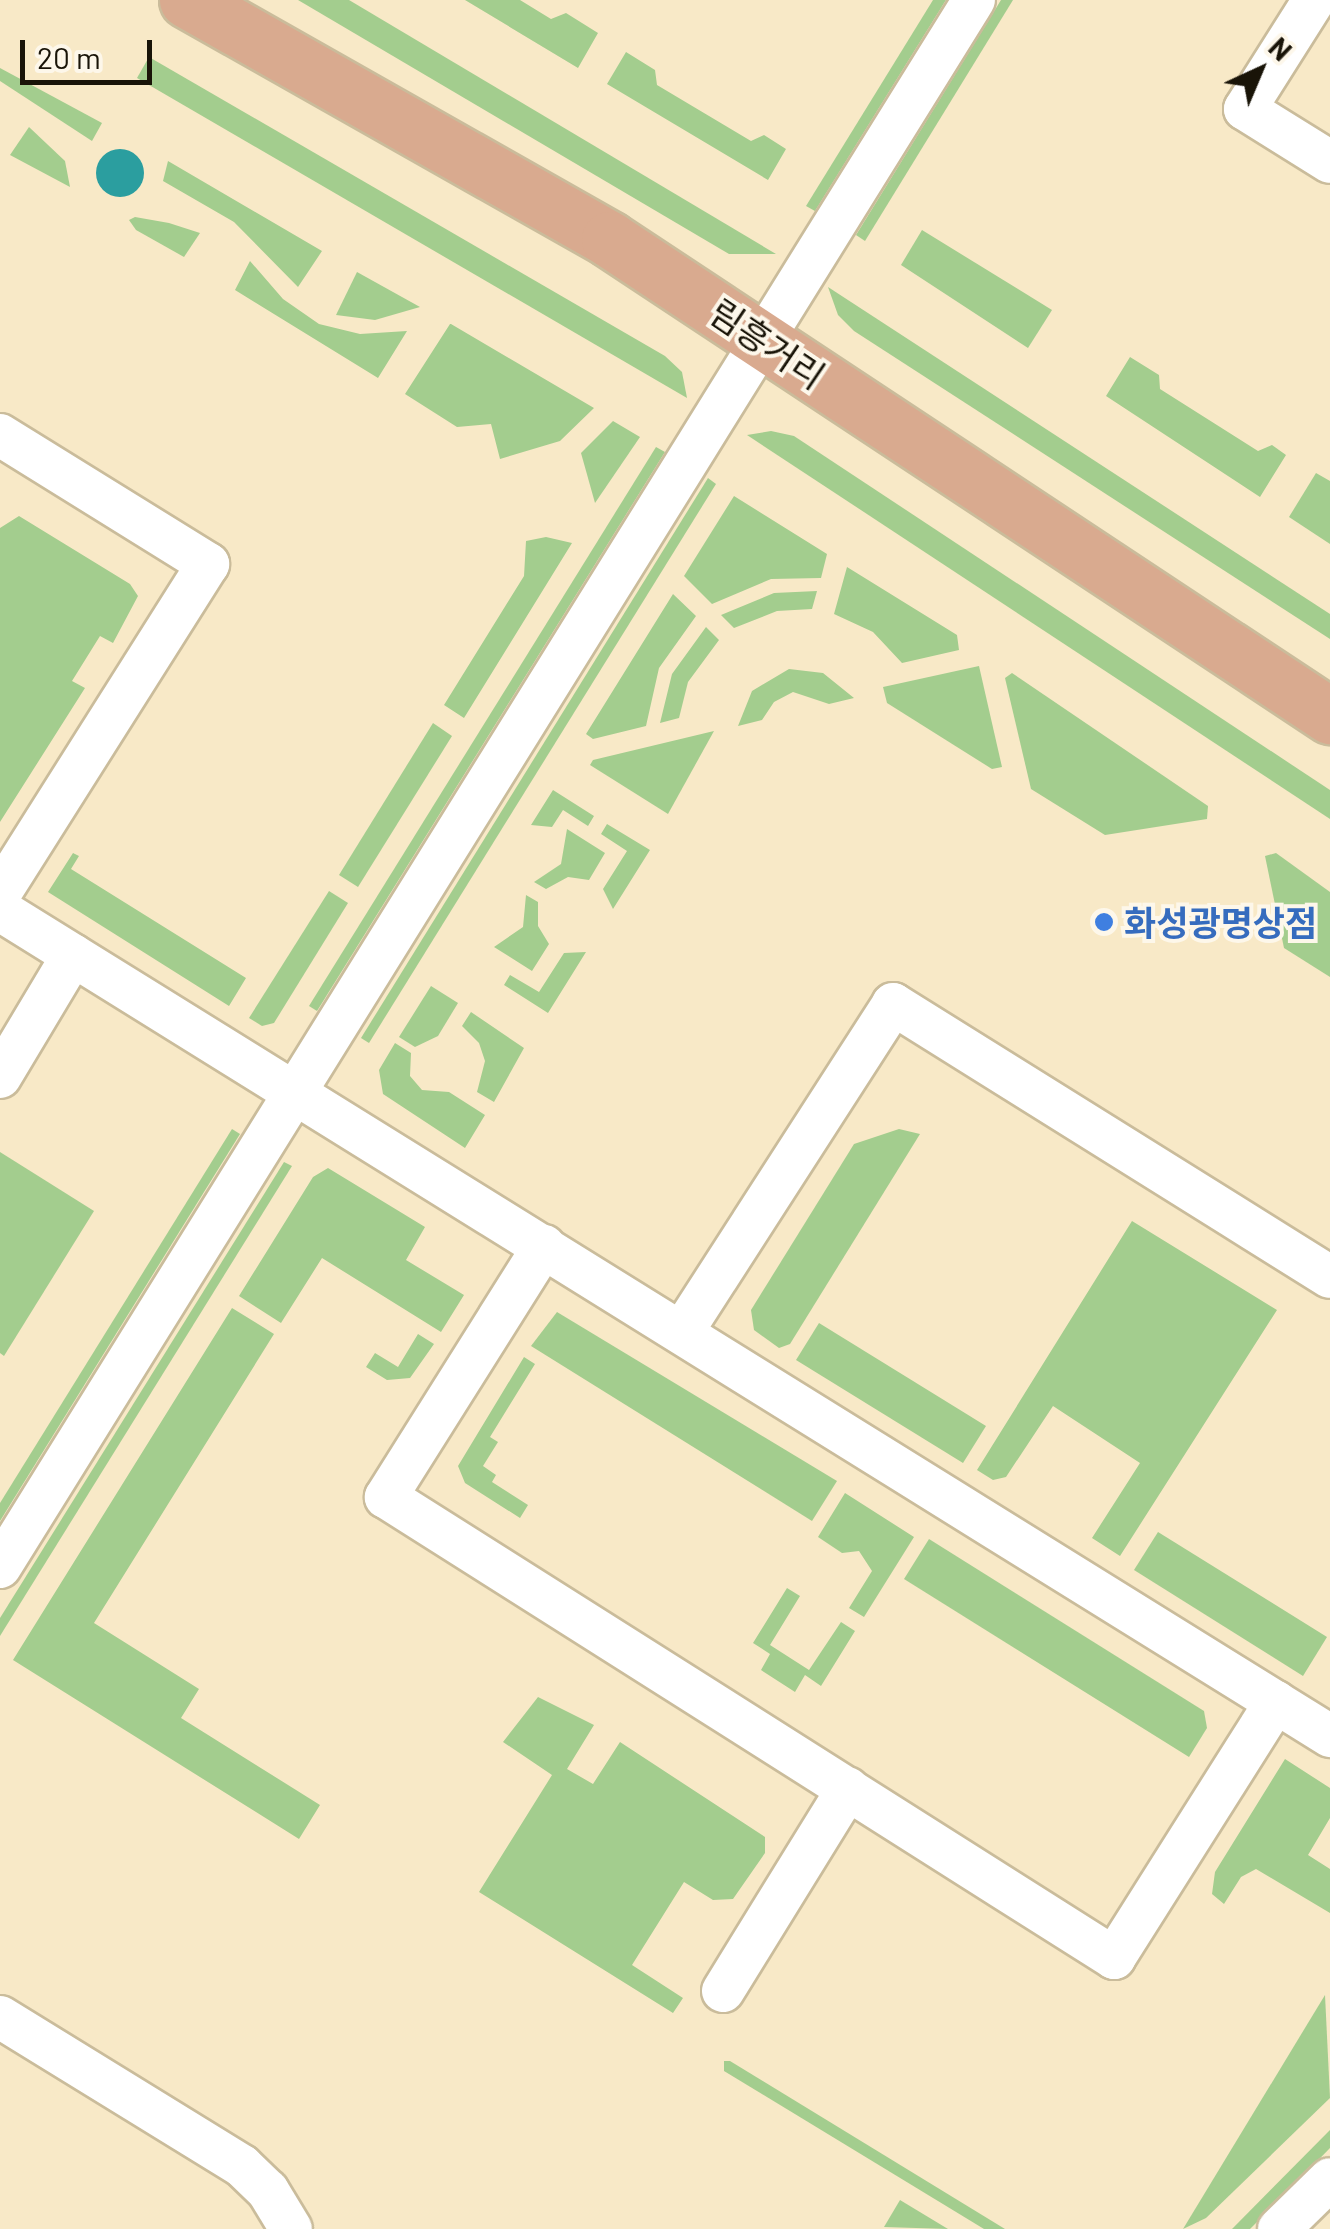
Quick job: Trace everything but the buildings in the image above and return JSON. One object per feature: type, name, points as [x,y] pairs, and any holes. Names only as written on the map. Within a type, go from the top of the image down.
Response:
[{"type":"main road","name":"림흥거리","points":[[187,0],[508,179],[761,338],[1330,716]]},
{"type":"street","points":[[0,1566],[974,0]]},
{"type":"street","points":[[1314,0],[1245,109],[1330,162]]},
{"type":"street","points":[[0,435],[208,564],[0,893]]},
{"type":"street","points":[[0,910],[1330,1736]]},
{"type":"street","points":[[0,1077],[73,955]]},
{"type":"street","points":[[682,1332],[893,1004],[1330,1277]]},
{"type":"street","points":[[544,1246],[386,1496],[1114,1958],[1276,1702]]},
{"type":"street","points":[[724,1991],[848,1789]]},
{"type":"street","points":[[0,2017],[242,2166],[268,2191],[291,2229]]},
{"type":"street","points":[[1279,2229],[1330,2179]]},
{"type":"green space","points":[[298,0],[349,0],[776,254],[729,254]]},
{"type":"green space","points":[[465,0],[520,0],[551,19],[566,13],[598,33],[578,68]]},
{"type":"green space","points":[[933,0],[946,0],[815,211],[806,206]]},
{"type":"green space","points":[[1001,0],[1013,0],[865,241],[856,235]]},
{"type":"green space","points":[[626,52],[655,70],[657,85],[751,141],[764,135],[786,149],[768,180],[607,84]]},
{"type":"green space","points":[[149,57],[665,356],[682,372],[687,398],[137,78]]},
{"type":"green space","points":[[0,68],[102,123],[92,141],[0,81]]},
{"type":"green space","points":[[29,127],[65,161],[70,187],[10,155]]},
{"type":"green space","points":[[168,161],[322,251],[298,287],[234,222],[163,181]]},
{"type":"green space","points":[[135,217],[200,233],[184,257],[136,230],[129,220]]},
{"type":"green space","points":[[922,230],[1052,310],[1028,348],[901,265]]},
{"type":"green space","points":[[250,261],[283,299],[319,324],[360,334],[407,331],[378,378],[235,290]]},
{"type":"green space","points":[[357,272],[420,307],[375,320],[336,315]]},
{"type":"green space","points":[[828,287],[1330,614],[1330,639],[854,331],[838,315]]},
{"type":"green space","points":[[450,324],[594,408],[560,441],[500,459],[491,424],[457,427],[405,394]]},
{"type":"green space","points":[[1130,357],[1159,375],[1160,389],[1258,451],[1272,445],[1286,455],[1260,497],[1106,396]]},
{"type":"green space","points":[[613,421],[640,437],[595,503],[581,453]]},
{"type":"green space","points":[[771,431],[794,436],[1330,790],[1330,819],[747,435]]},
{"type":"green space","points":[[656,447],[665,452],[317,1011],[309,1006]]},
{"type":"green space","points":[[1316,473],[1330,481],[1330,544],[1289,517]]},
{"type":"green space","points":[[708,478],[716,484],[369,1043],[361,1038]]},
{"type":"green space","points":[[734,496],[827,554],[821,578],[771,579],[712,604],[684,576]]},
{"type":"green space","points":[[19,516],[130,584],[138,596],[113,643],[100,636],[72,681],[85,688],[0,822],[0,528]]},
{"type":"green space","points":[[546,537],[572,543],[464,718],[444,705],[524,576],[526,541]]},
{"type":"green space","points":[[847,567],[957,635],[959,650],[902,663],[873,632],[834,614]]},
{"type":"green space","points":[[817,591],[812,609],[777,611],[734,628],[721,615],[774,593]]},
{"type":"green space","points":[[673,594],[696,616],[659,668],[646,726],[593,739],[586,734]]},
{"type":"green space","points":[[706,627],[719,640],[688,682],[679,718],[660,723],[672,674]]},
{"type":"green space","points":[[979,666],[1002,767],[992,769],[887,703],[883,687]]},
{"type":"green space","points":[[789,669],[823,673],[854,698],[829,704],[793,692],[774,702],[762,720],[738,726],[752,691]]},
{"type":"green space","points":[[1012,673],[1208,806],[1207,819],[1105,835],[1031,789],[1005,678]]},
{"type":"green space","points":[[433,723],[452,736],[358,887],[339,875]]},
{"type":"green space","points":[[714,731],[668,814],[590,765],[593,760]]},
{"type":"green space","points":[[553,790],[594,816],[588,826],[563,810],[552,827],[531,825]]},
{"type":"green space","points":[[607,824],[650,850],[613,909],[603,889],[627,851],[601,834]]},
{"type":"green space","points":[[567,829],[605,853],[589,880],[568,877],[546,889],[534,882],[561,864]]},
{"type":"green space","points":[[73,853],[79,856],[71,869],[246,978],[229,1006],[48,892]]},
{"type":"green space","points":[[1276,853],[1330,892],[1330,977],[1284,948],[1265,856]]},
{"type":"green space","points":[[329,891],[348,903],[274,1023],[262,1026],[249,1018]]},
{"type":"green space","points":[[526,895],[538,902],[538,926],[549,944],[532,971],[494,947],[523,927]]},
{"type":"green space","points":[[586,952],[548,1013],[504,985],[510,975],[539,992],[564,953]]},
{"type":"green space","points":[[431,986],[458,1003],[438,1036],[415,1047],[399,1037]]},
{"type":"green space","points":[[471,1012],[524,1048],[494,1102],[477,1092],[485,1061],[479,1043],[462,1026]]},
{"type":"green space","points":[[395,1043],[411,1053],[410,1076],[422,1090],[449,1092],[485,1115],[465,1148],[383,1094],[379,1070]]},
{"type":"green space","points":[[232,1129],[240,1134],[0,1521],[0,1503]]},
{"type":"green space","points":[[899,1129],[920,1134],[790,1344],[779,1348],[754,1330],[751,1310],[854,1144]]},
{"type":"green space","points":[[0,1152],[94,1211],[4,1356],[0,1353]]},
{"type":"green space","points":[[284,1162],[292,1166],[0,1636],[0,1618]]},
{"type":"green space","points":[[328,1168],[425,1227],[406,1260],[464,1295],[441,1332],[322,1258],[281,1323],[239,1296],[313,1177]]},
{"type":"green space","points":[[1132,1221],[1277,1310],[1120,1556],[1092,1538],[1140,1463],[1053,1406],[1006,1477],[993,1480],[977,1470]]},
{"type":"green space","points":[[232,1308],[274,1334],[94,1623],[199,1689],[181,1718],[320,1805],[299,1839],[13,1660]]},
{"type":"green space","points":[[557,1312],[837,1481],[812,1521],[531,1346]]},
{"type":"green space","points":[[819,1323],[986,1426],[963,1463],[796,1360]]},
{"type":"green space","points":[[418,1334],[434,1344],[410,1378],[387,1380],[366,1367],[375,1353],[398,1367]]},
{"type":"green space","points":[[524,1357],[535,1364],[490,1437],[498,1442],[483,1466],[496,1475],[492,1482],[528,1505],[520,1518],[465,1483],[458,1466]]},
{"type":"green space","points":[[845,1493],[914,1537],[864,1617],[849,1608],[872,1571],[859,1551],[842,1553],[818,1537]]},
{"type":"green space","points":[[1158,1532],[1327,1637],[1303,1676],[1134,1570]]},
{"type":"green space","points":[[929,1539],[1204,1711],[1207,1728],[1189,1757],[904,1579]]},
{"type":"green space","points":[[787,1588],[800,1596],[770,1645],[809,1670],[841,1622],[855,1631],[821,1686],[805,1675],[795,1692],[761,1670],[770,1654],[753,1643]]},
{"type":"green space","points":[[538,1697],[594,1725],[567,1769],[593,1784],[620,1742],[765,1837],[765,1853],[733,1899],[713,1900],[684,1882],[632,1965],[683,1998],[673,2013],[479,1892],[552,1775],[503,1742]]},
{"type":"green space","points":[[1285,1759],[1330,1788],[1330,1818],[1308,1855],[1330,1869],[1330,1913],[1256,1869],[1241,1877],[1224,1904],[1212,1894],[1215,1872]]},
{"type":"green space","points":[[1325,1995],[1330,2098],[1206,2218],[1183,2229]]},
{"type":"green space","points":[[724,2061],[730,2061],[1005,2229],[984,2229],[724,2071]]},
{"type":"green space","points":[[1330,2130],[1330,2148],[1289,2190],[1250,2229],[1232,2229]]},
{"type":"green space","points":[[900,2200],[948,2229],[884,2227]]},
{"type":"water","points":[[120,149],[137,156],[144,173],[137,190],[120,197],[103,190],[96,173],[103,156]]},
{"type":"place","name":"화성광명상점","points":[[1104,922]]}]
